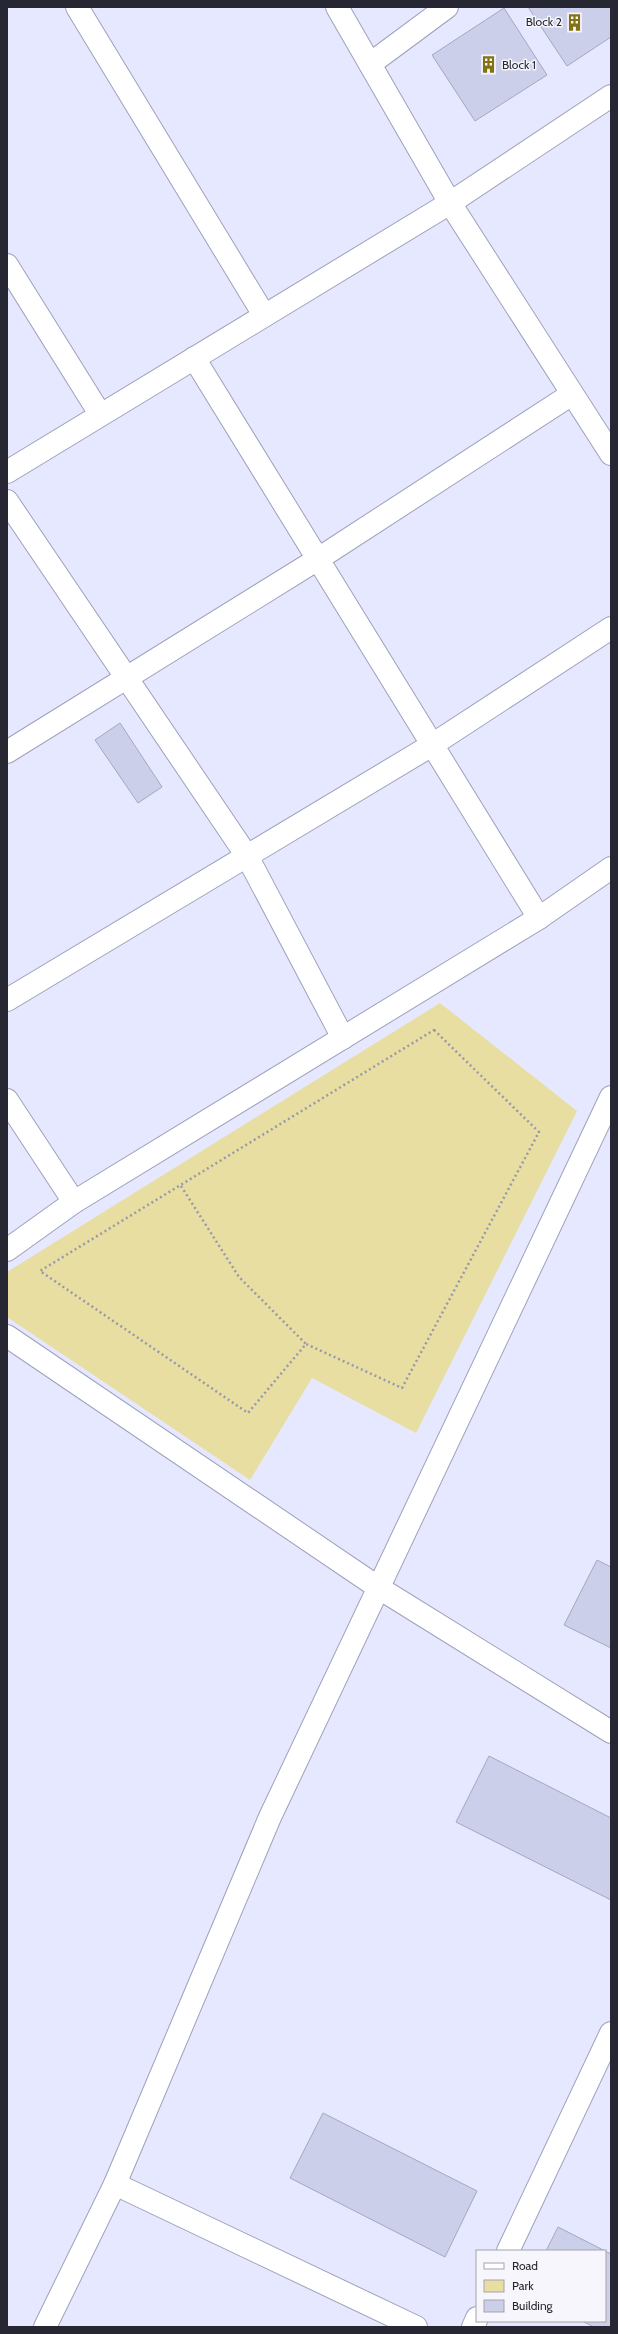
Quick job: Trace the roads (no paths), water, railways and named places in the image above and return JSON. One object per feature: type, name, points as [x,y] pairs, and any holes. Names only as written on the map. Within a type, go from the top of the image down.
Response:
[{"type":"street","points":[[77,7],[264,316]]},
{"type":"street","points":[[337,7],[450,203],[611,454]]},
{"type":"street","points":[[370,64],[447,7]]},
{"type":"street","points":[[7,472],[100,414],[450,203],[611,96]]},
{"type":"street","points":[[7,265],[100,414]]},
{"type":"street","points":[[194,358],[539,918]]},
{"type":"street","points":[[7,752],[318,560],[572,394]]},
{"type":"street","points":[[7,501],[247,856],[343,1038]]},
{"type":"street","points":[[7,1000],[432,745],[611,628]]},
{"type":"street","points":[[7,1250],[74,1202],[539,918],[611,868]]},
{"type":"street","points":[[45,2327],[115,2184],[270,1817],[611,1097]]},
{"type":"street","points":[[7,1100],[74,1202]]},
{"type":"street","points":[[7,1336],[379,1588],[611,1732]]},
{"type":"street","points":[[508,2250],[611,2033]]},
{"type":"street","points":[[115,2184],[416,2327]]},
{"type":"place","name":"Block 2","points":[[575,22]]},
{"type":"place","name":"Block 1","points":[[489,65]]}]
